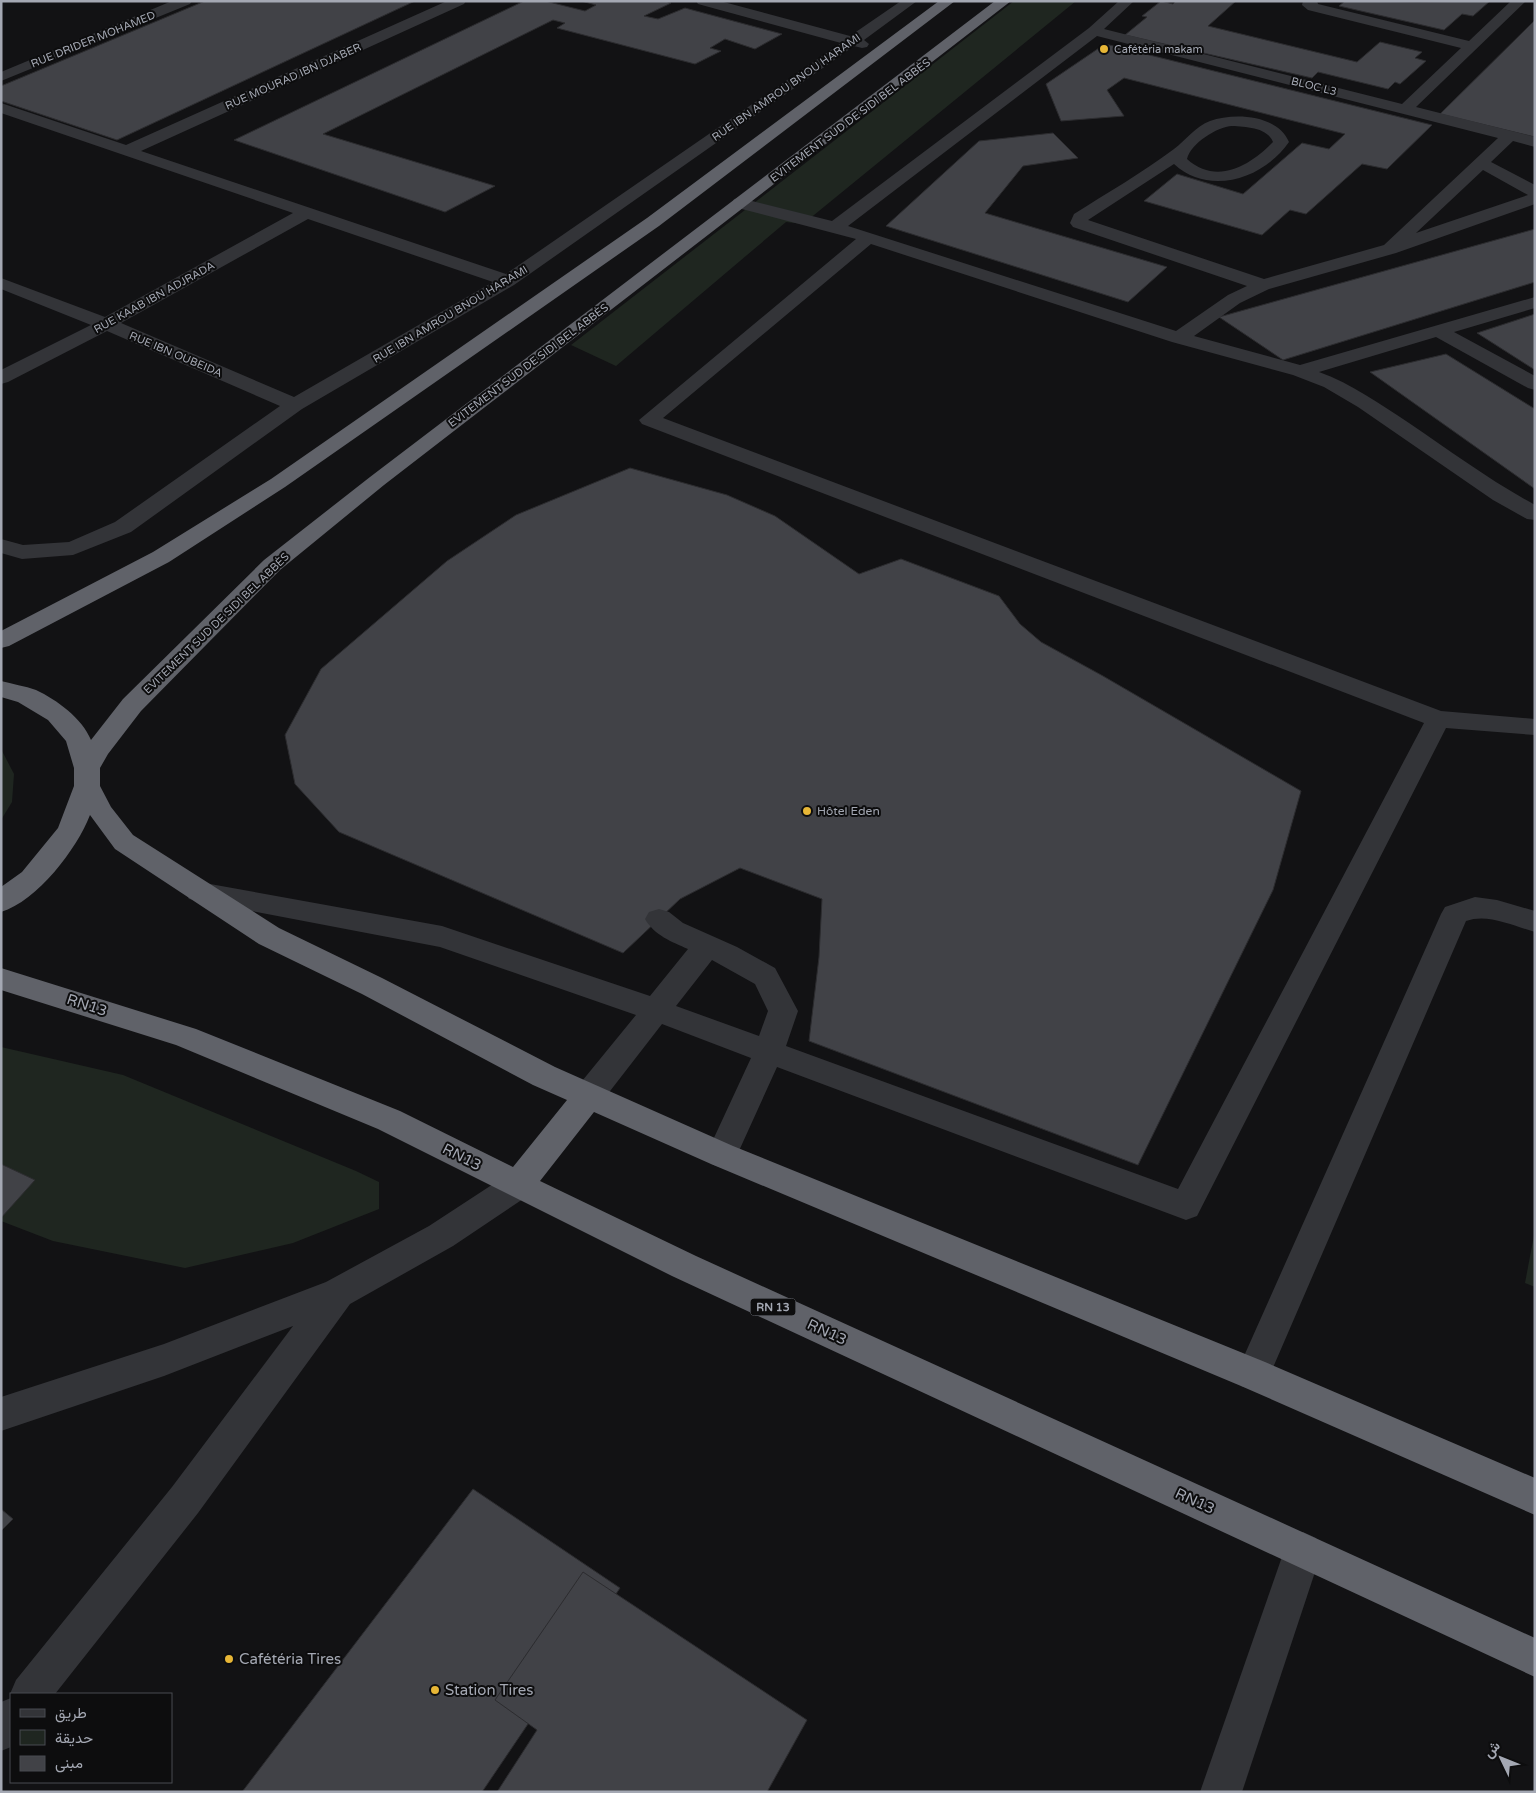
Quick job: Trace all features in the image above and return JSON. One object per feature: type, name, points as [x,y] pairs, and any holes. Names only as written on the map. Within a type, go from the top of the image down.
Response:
[{"type":"highway","points":[[1,641],[161,557],[278,482],[653,222],[948,1]]},
{"type":"highway","name":"EVITEMENT SUD DE SIDI BEL ABBÈS","points":[[1,902],[32,879],[70,832],[98,749],[132,705],[272,565],[377,481],[1004,1]]},
{"type":"highway","points":[[1,689],[27,696],[57,714],[78,738],[87,777],[101,812],[124,842],[269,936],[372,986],[544,1076],[722,1155],[1253,1374],[1535,1496]]},
{"type":"highway","name":"RN13","points":[[1,979],[186,1037],[389,1120],[684,1266],[1535,1658]]},
{"type":"highway","points":[[518,1185],[589,1095]]},
{"type":"street","name":"RUE DRIDER MOHAMED","points":[[1,77],[185,1]]},
{"type":"street","name":"RUE MOURAD IBN DJABER","points":[[127,152],[458,1]]},
{"type":"street","points":[[703,1],[885,50]]},
{"type":"street","name":"RUE IBN AMROU BNOU HARAMI","points":[[1,546],[22,552],[72,548],[123,527],[294,405],[508,281],[910,1]]},
{"type":"street","points":[[835,227],[1094,31],[1127,1]]},
{"type":"street","points":[[1310,1],[1309,5],[1323,10],[1471,46]]},
{"type":"street","points":[[1406,109],[1519,1]]},
{"type":"street","name":"BLOC L3","points":[[1094,31],[1535,142]]},
{"type":"street","points":[[1,108],[508,281]]},
{"type":"street","points":[[1181,151],[1179,160],[1189,168],[1207,174],[1232,174],[1250,169],[1281,142],[1280,137],[1272,130],[1257,124],[1225,122],[1210,127],[1181,151],[1080,218],[1078,223],[1263,285]]},
{"type":"street","points":[[1390,249],[1509,136]]},
{"type":"street","points":[[1480,162],[1535,192]]},
{"type":"street","points":[[1179,338],[1234,299],[1263,285],[1390,249],[1535,198]]},
{"type":"street","points":[[740,203],[835,227],[1179,338],[1300,371],[1331,382],[1346,390],[1501,495],[1535,514]]},
{"type":"street","name":"RUE KAAB IBN ADJRADA","points":[[1,378],[106,324],[306,213]]},
{"type":"street","points":[[868,238],[649,420],[1438,719],[1535,727]]},
{"type":"street","name":"RUE IBN OUBEIDA","points":[[1,282],[106,324],[294,405]]},
{"type":"street","points":[[1300,371],[1535,302]]},
{"type":"street","points":[[1439,331],[1535,384]]},
{"type":"street","points":[[200,892],[442,936],[769,1051],[1186,1206],[1438,719]]},
{"type":"street","points":[[1253,1374],[1455,914],[1475,907],[1497,910],[1535,922]]},
{"type":"street","points":[[658,919],[673,930],[765,976],[783,1011],[769,1051],[722,1155]]},
{"type":"street","points":[[589,1095],[707,946]]},
{"type":"street","points":[[1,1414],[164,1360],[338,1294],[441,1236],[518,1185]]},
{"type":"street","points":[[31,1693],[185,1500],[338,1294]]},
{"type":"street","points":[[1221,1792],[1303,1551]]},
{"type":"street","points":[[1,1731],[10,1719]]},
{"type":"green space","points":[[1014,1],[1076,1],[803,224],[786,222],[616,366],[571,345]]},
{"type":"green space","points":[[1,749],[14,774],[12,802],[1,820]]},
{"type":"green space","points":[[1,1047],[123,1075],[356,1171],[379,1182],[379,1209],[293,1243],[185,1268],[53,1241],[1,1221]]},
{"type":"green space","points":[[1535,1230],[1535,1287],[1525,1283]]},
{"type":"building","points":[[205,1],[415,1],[117,140],[1,101],[1,86]]},
{"type":"building","points":[[524,1],[545,1],[585,11],[596,5],[581,1],[665,1],[671,3],[644,16],[658,19],[685,8],[782,34],[755,49],[725,39],[710,48],[721,51],[695,64],[557,28],[565,23],[553,20],[323,134],[495,186],[445,212],[234,140]]},
{"type":"building","points":[[1161,1],[1173,4],[1176,1],[1236,1],[1208,26],[1357,62],[1380,42],[1422,52],[1415,58],[1426,61],[1400,84],[1395,82],[1388,89],[1318,72],[1312,78],[1125,35],[1147,17],[1142,16]]},
{"type":"building","points":[[1345,1],[1490,1],[1473,16],[1462,14],[1444,30],[1339,6]]},
{"type":"building","points":[[1535,20],[1535,137],[1440,114]]},
{"type":"building","points":[[1105,44],[1432,125],[1387,169],[1362,164],[1306,214],[1290,210],[1262,235],[1144,201],[1177,174],[1243,194],[1302,143],[1329,149],[1345,134],[1124,78],[1107,90],[1124,116],[1061,121],[1046,84]]},
{"type":"building","points":[[1053,133],[1078,158],[1023,166],[985,213],[1167,267],[1128,302],[886,226],[979,141]]},
{"type":"building","points":[[1535,229],[1535,282],[1283,360],[1219,317]]},
{"type":"building","points":[[1535,314],[1535,370],[1477,333]]},
{"type":"building","points":[[1446,354],[1535,409],[1535,489],[1370,372]]},
{"type":"building","name":"Hôtel Eden","points":[[630,468],[727,495],[775,516],[859,574],[901,559],[999,596],[1020,624],[1041,642],[1301,791],[1273,890],[1138,1165],[809,1041],[819,957],[822,899],[740,868],[680,899],[623,953],[339,832],[295,784],[285,735],[321,669],[447,561],[516,515]]},
{"type":"building","points":[[1,1164],[35,1180],[1,1218]]},
{"type":"building","name":"Station Tires","points":[[473,1489],[620,1588],[482,1792],[242,1792]]},
{"type":"building","points":[[1,1509],[13,1519],[1,1531]]},
{"type":"building","points":[[583,1572],[807,1720],[767,1792],[497,1792],[537,1730],[495,1700]]},
{"type":"place","name":"Cafétéria makam","points":[[1104,49]]},
{"type":"place","name":"Hôtel Eden","points":[[807,811]]},
{"type":"place","name":"Cafétéria Tires","points":[[229,1659]]},
{"type":"place","name":"Station Tires","points":[[435,1690]]}]
